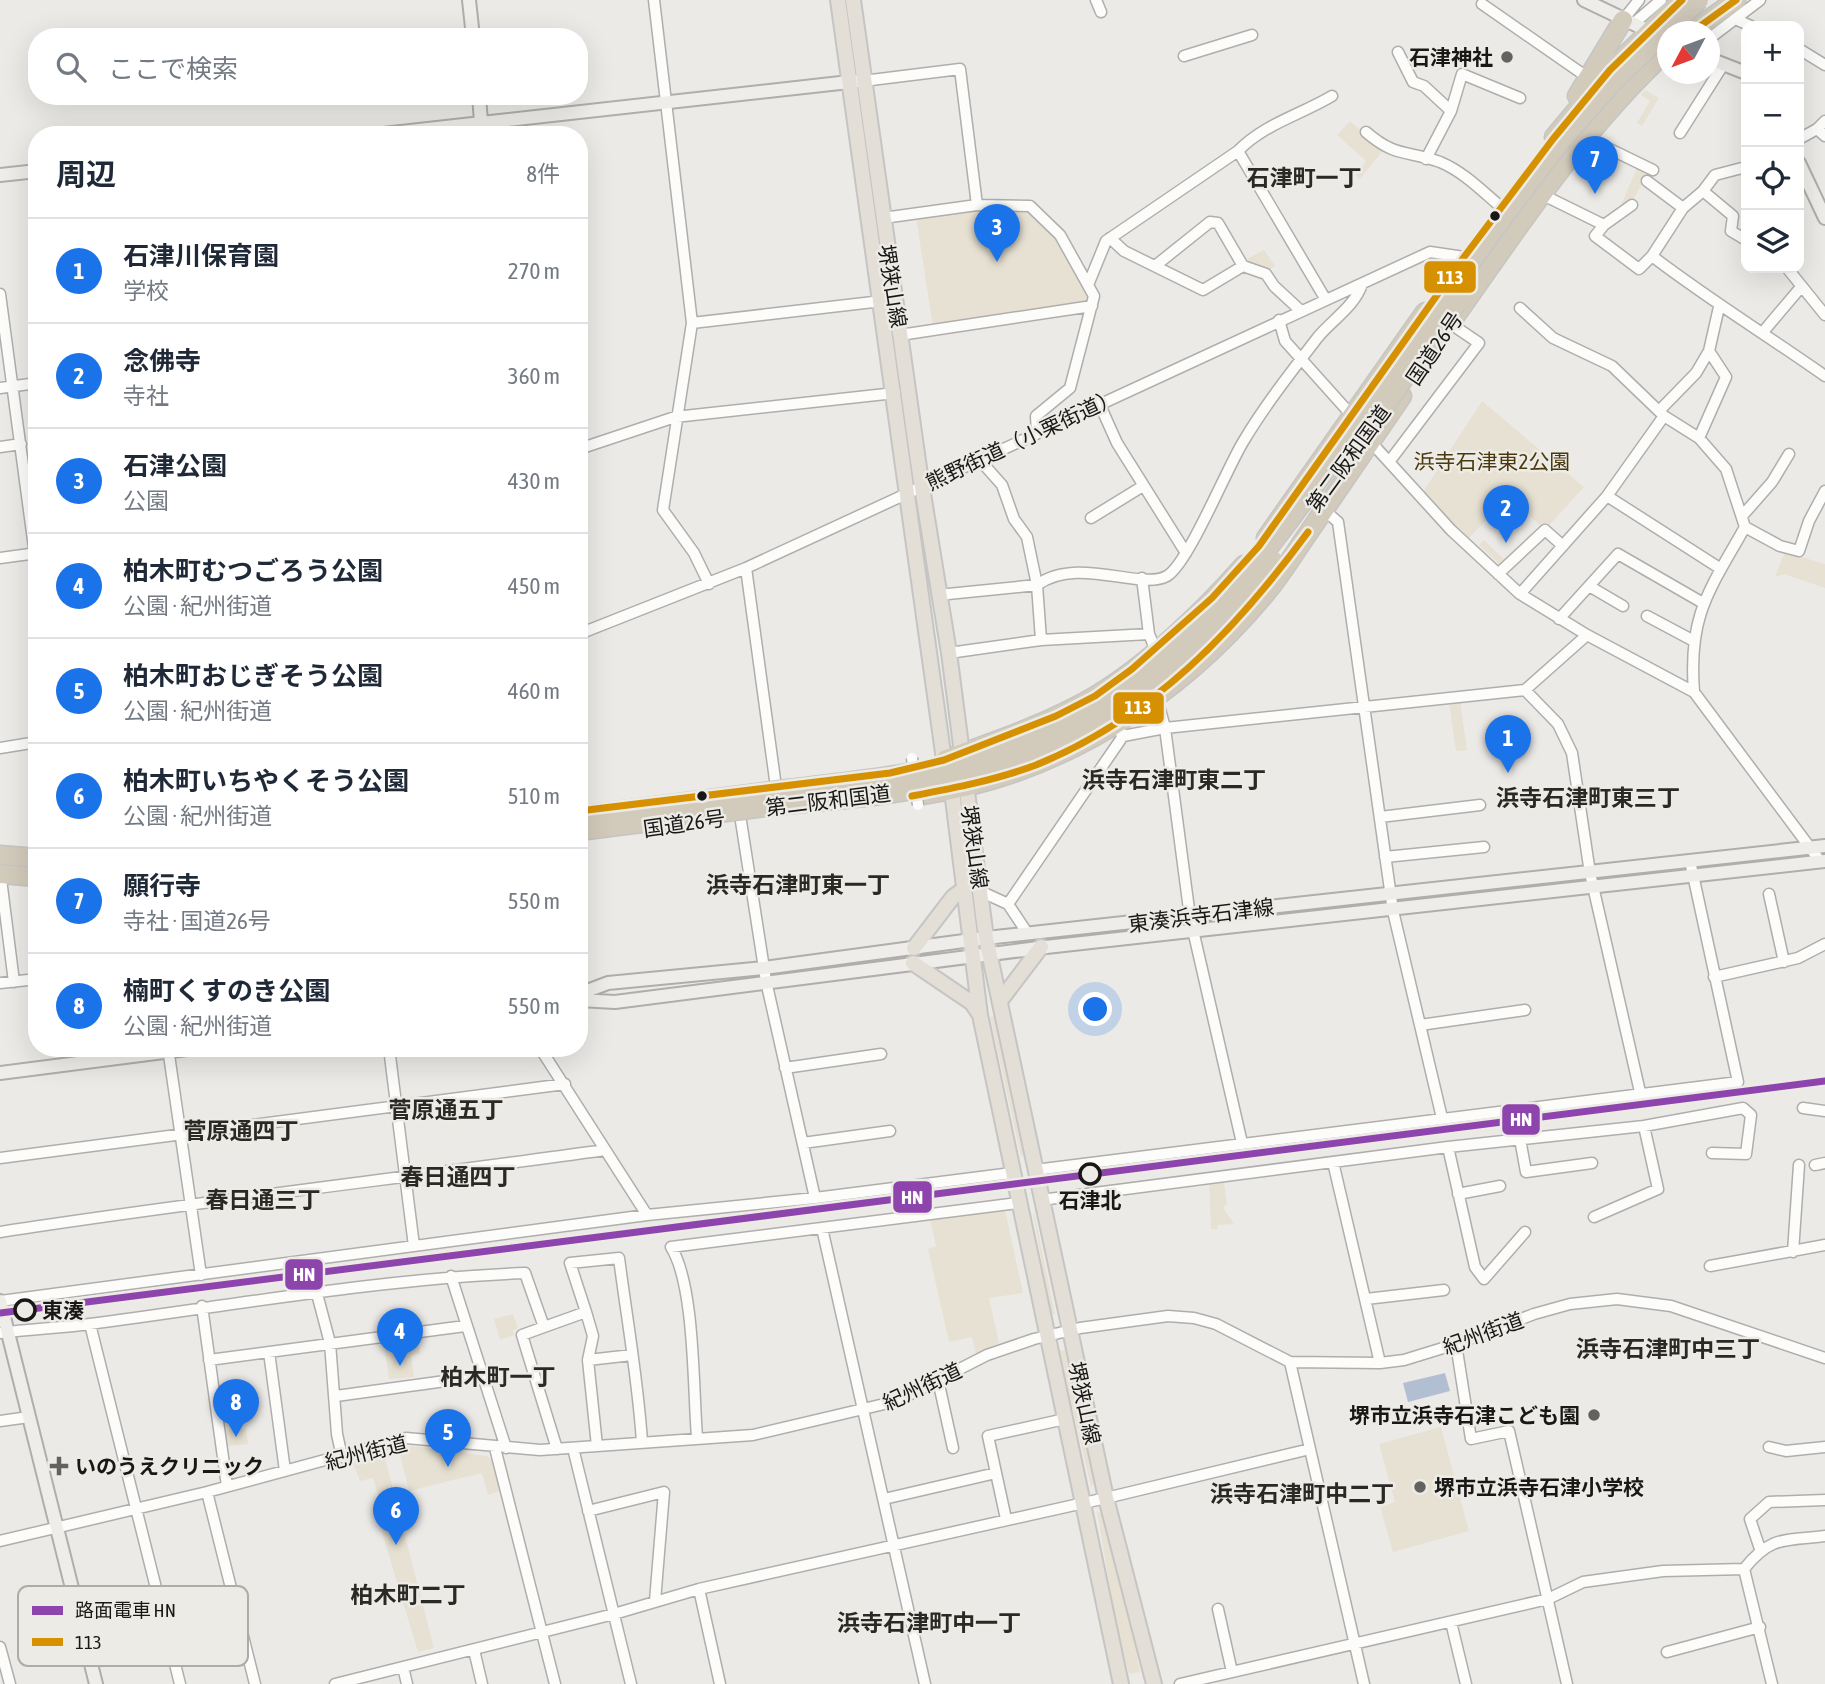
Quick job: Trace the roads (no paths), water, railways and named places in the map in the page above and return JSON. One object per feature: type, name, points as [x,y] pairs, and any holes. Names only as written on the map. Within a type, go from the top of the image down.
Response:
[{"type":"highway","name":"国道26号","points":[[588,812],[891,773],[953,756],[1056,716],[1095,695],[1152,642],[1237,573],[1259,546],[1464,257],[1609,70],[1634,25],[1682,0]]},
{"type":"highway","name":"第二阪和国道","points":[[588,812],[923,771],[1026,741],[1090,712],[1130,686],[1180,648],[1246,577],[1562,140],[1613,82],[1699,0]]},
{"type":"highway","points":[[1694,21],[1719,0]]},
{"type":"highway","points":[[1707,21],[1737,0]]},
{"type":"highway","points":[[1553,139],[1587,78],[1634,25]]},
{"type":"highway","name":"第二阪和国道","points":[[588,830],[925,787],[993,768],[1054,746],[1138,698],[1214,633],[1257,583],[1557,165],[1623,87],[1657,54]]},
{"type":"highway","name":"国道26号","points":[[588,835],[960,789],[1058,756],[1119,730],[1226,636],[1267,592],[1541,194],[1584,137],[1633,82],[1657,60]]},
{"type":"highway","points":[[0,857],[28,859]]},
{"type":"highway","points":[[0,877],[28,879]]},
{"type":"main road","name":"堺狭山線","points":[[838,0],[883,218],[900,335],[915,488],[953,756],[982,892],[986,938],[1106,1498],[1154,1684]]},
{"type":"main road","name":"堺狭山線","points":[[853,0],[857,82],[882,301],[895,393],[949,653],[953,756]]},
{"type":"main road","name":"堺狭山線","points":[[960,789],[965,888],[980,1015],[1121,1684]]},
{"type":"main road","points":[[965,888],[953,897],[914,955],[972,1003],[980,1015]]},
{"type":"main road","points":[[1000,1001],[1041,947]]},
{"type":"street","points":[[469,0],[471,28]]},
{"type":"street","points":[[654,0],[692,323],[675,417],[663,510],[694,552],[709,584]]},
{"type":"street","points":[[1096,0],[1101,12]]},
{"type":"street","points":[[1584,0],[1657,37]]},
{"type":"street","points":[[1634,25],[1639,0]]},
{"type":"street","points":[[1720,30],[1760,0]]},
{"type":"street","points":[[1634,25],[1660,1]]},
{"type":"street","points":[[1634,25],[1660,1]]},
{"type":"street","points":[[1482,4],[1587,78]]},
{"type":"street","points":[[1735,19],[1741,22]]},
{"type":"street","points":[[1184,56],[1252,35]]},
{"type":"street","points":[[1398,51],[1413,82],[1424,86],[1451,111]]},
{"type":"street","points":[[1804,52],[1825,65]]},
{"type":"street","points":[[1720,64],[1741,71]]},
{"type":"street","points":[[1680,133],[1723,65]]},
{"type":"street","points":[[448,126],[960,69],[977,205]]},
{"type":"street","points":[[1426,159],[1451,111],[1462,74],[1520,98]]},
{"type":"street","points":[[1088,285],[1110,238],[1238,151],[1255,132],[1304,113],[1332,96]]},
{"type":"street","points":[[480,105],[481,122]]},
{"type":"street","points":[[1804,137],[1822,129]]},
{"type":"street","points":[[1366,132],[1382,146],[1399,154],[1426,159],[1459,172],[1501,207]]},
{"type":"street","points":[[1584,137],[1653,170]]},
{"type":"street","points":[[1238,151],[1326,300]]},
{"type":"street","points":[[1632,205],[1604,225],[1595,236],[1639,269],[1652,256],[1683,208],[1703,191],[1715,175],[1741,168]]},
{"type":"street","points":[[0,175],[28,172]]},
{"type":"street","points":[[1804,174],[1825,218]]},
{"type":"street","points":[[1647,181],[1683,208]]},
{"type":"street","points":[[1703,191],[1733,216],[1731,231],[1741,237]]},
{"type":"street","points":[[1541,194],[1604,225]]},
{"type":"street","points":[[883,218],[977,205],[1030,206],[1060,235],[1094,296],[1070,388],[1036,415],[1037,433]]},
{"type":"street","points":[[1155,266],[1210,222],[1218,223],[1243,266],[1266,274],[1274,286],[1301,310]]},
{"type":"street","points":[[1110,238],[1124,251],[1203,290],[1243,266]]},
{"type":"street","name":"熊野街道（小栗街道）","points":[[588,631],[746,568],[978,458],[1430,252],[1464,257]]},
{"type":"street","points":[[1652,256],[1719,307],[1763,332],[1825,376]]},
{"type":"street","points":[[1791,273],[1825,315]]},
{"type":"street","points":[[938,595],[1037,585],[1046,578],[1087,571],[1159,580],[1171,574],[1186,552],[1261,411],[1358,295],[1362,284]]},
{"type":"street","points":[[1763,332],[1801,287]]},
{"type":"street","points":[[0,294],[28,495]]},
{"type":"street","points":[[692,323],[882,301]]},
{"type":"street","points":[[900,335],[1092,306]]},
{"type":"street","points":[[1520,307],[1553,338],[1612,366],[1661,413],[1699,438],[1726,469],[1745,527],[1703,603],[1692,640],[1694,692]]},
{"type":"street","points":[[1520,594],[1607,496],[1661,413],[1696,373],[1709,351],[1719,307]]},
{"type":"street","points":[[1279,320],[1285,341],[1352,414],[1371,443],[1443,522],[1520,594],[1587,635],[1694,692],[1709,708],[1808,848],[1823,861]]},
{"type":"street","points":[[1389,462],[1479,343],[1451,324]]},
{"type":"street","points":[[1699,438],[1726,377],[1709,351]]},
{"type":"street","points":[[0,388],[28,384]]},
{"type":"street","points":[[588,446],[675,417],[895,393]]},
{"type":"street","points":[[1099,403],[1117,443],[1186,552]]},
{"type":"street","points":[[0,447],[21,444]]},
{"type":"street","points":[[1743,515],[1772,482],[1789,454]]},
{"type":"street","points":[[978,458],[1002,485],[1014,519],[1027,537],[1037,585],[1041,640]]},
{"type":"street","points":[[1091,519],[1143,486]]},
{"type":"street","points":[[1745,527],[1780,546],[1799,551],[1809,521],[1825,491]]},
{"type":"street","points":[[1607,496],[1721,569]]},
{"type":"street","points":[[1324,510],[1338,522],[1393,911],[1442,1118]]},
{"type":"street","points":[[1498,574],[1545,530],[1563,546]]},
{"type":"street","points":[[0,558],[28,554]]},
{"type":"street","points":[[1559,619],[1618,554],[1703,603]]},
{"type":"street","points":[[746,568],[776,787]]},
{"type":"street","points":[[949,653],[1041,640],[1152,642],[1142,578]]},
{"type":"street","points":[[1589,586],[1623,606]]},
{"type":"street","points":[[1647,616],[1692,640]]},
{"type":"street","points":[[1008,904],[1119,730],[1165,728],[1525,690],[1587,635]]},
{"type":"street","points":[[1525,690],[1558,724],[1572,753],[1590,873],[1640,1093]]},
{"type":"street","points":[[1157,698],[1165,728],[1190,917],[1242,1143]]},
{"type":"street","points":[[0,748],[28,743]]},
{"type":"street","points":[[912,758],[918,805]]},
{"type":"street","points":[[1380,817],[1480,805]]},
{"type":"street","points":[[740,814],[765,974],[815,1198]]},
{"type":"street","name":"東湊浜寺石津線","points":[[971,949],[986,938],[1825,846]]},
{"type":"street","points":[[1385,857],[1484,847]]},
{"type":"street","points":[[1035,1170],[1738,1082],[1690,861]]},
{"type":"street","name":"東湊浜寺石津線","points":[[588,1000],[615,1002],[765,974],[914,955],[971,949],[990,955],[1041,947],[1393,911],[1823,861]]},
{"type":"street","points":[[0,877],[14,982]]},
{"type":"street","points":[[982,892],[1008,904],[1028,934]]},
{"type":"street","points":[[1769,894],[1784,961]]},
{"type":"street","points":[[1714,976],[1784,961],[1825,944]]},
{"type":"street","name":"東湊浜寺石津線","points":[[588,991],[608,983],[765,974]]},
{"type":"street","points":[[0,983],[28,980]]},
{"type":"street","points":[[1420,1025],[1525,1010]]},
{"type":"street","points":[[785,1068],[881,1054]]},
{"type":"street","points":[[0,1073],[118,1057]]},
{"type":"street","points":[[170,1057],[201,1275]]},
{"type":"street","points":[[390,1057],[414,1246]]},
{"type":"street","points":[[546,1057],[647,1215]]},
{"type":"street","points":[[0,1158],[565,1084]]},
{"type":"street","points":[[1041,1200],[1448,1147],[1644,1126],[1743,1108],[1751,1115],[1746,1154],[1712,1153]]},
{"type":"street","points":[[1803,1108],[1825,1111]]},
{"type":"street","points":[[1594,1217],[1658,1189],[1644,1126]]},
{"type":"street","points":[[803,1143],[890,1131]]},
{"type":"street","points":[[1520,1139],[1527,1171],[1592,1163]]},
{"type":"street","points":[[1448,1147],[1475,1267],[1484,1279],[1525,1233]]},
{"type":"street","points":[[0,1232],[191,1203],[407,1178],[605,1150]]},
{"type":"street","points":[[1333,1163],[1380,1363]]},
{"type":"street","points":[[1793,1252],[1799,1165]]},
{"type":"street","points":[[72,1586],[29,1417],[4,1332],[0,1301],[647,1215],[815,1198],[1012,1173]]},
{"type":"street","points":[[1458,1194],[1500,1186]]},
{"type":"street","points":[[697,1437],[687,1317],[676,1256],[671,1247],[1018,1203]]},
{"type":"street","points":[[822,1228],[925,1684]]},
{"type":"street","points":[[1710,1266],[1825,1245]]},
{"type":"street","points":[[597,1446],[587,1360],[593,1336],[570,1263],[620,1258],[632,1355],[637,1372],[642,1442]]},
{"type":"street","points":[[4,1332],[90,1324],[316,1290],[451,1276],[525,1273],[544,1327]]},
{"type":"street","points":[[451,1276],[501,1448],[555,1684]]},
{"type":"street","points":[[316,1290],[330,1343],[337,1434],[342,1457]]},
{"type":"street","points":[[1366,1299],[1444,1290]]},
{"type":"street","name":"紀州街道","points":[[0,1541],[207,1492],[407,1438],[501,1448],[557,1449],[753,1435],[897,1401],[995,1351],[1069,1331],[1168,1316],[1194,1318],[1216,1324],[1290,1362],[1380,1363],[1404,1360],[1456,1344],[1534,1314],[1570,1304],[1617,1299],[1671,1306],[1825,1358]]},
{"type":"street","points":[[202,1306],[227,1486]]},
{"type":"street","points":[[557,1449],[522,1335],[586,1312]]},
{"type":"street","points":[[90,1324],[155,1586]]},
{"type":"street","points":[[209,1360],[465,1326]]},
{"type":"street","points":[[1456,1344],[1471,1439],[1509,1431],[1567,1684]]},
{"type":"street","points":[[269,1352],[285,1471]]},
{"type":"street","points":[[587,1360],[632,1355]]},
{"type":"street","points":[[1290,1362],[1364,1684]]},
{"type":"street","points":[[336,1396],[482,1376]]},
{"type":"street","points":[[939,1380],[953,1448]]},
{"type":"street","points":[[0,1421],[29,1417]]},
{"type":"street","points":[[1006,1519],[988,1436],[1065,1419]]},
{"type":"street","points":[[1769,1447],[1786,1451],[1825,1447]]},
{"type":"street","points":[[573,1448],[631,1684]]},
{"type":"street","points":[[335,1684],[614,1614],[699,1589],[894,1543],[1106,1498],[1310,1449]]},
{"type":"street","points":[[884,1499],[996,1473]]},
{"type":"street","points":[[207,1492],[230,1586]]},
{"type":"street","points":[[588,1511],[664,1492],[655,1601]]},
{"type":"street","points":[[1760,1549],[1750,1519],[1769,1502],[1825,1500]]},
{"type":"street","points":[[1180,1684],[1548,1599],[1583,1582],[1663,1571],[1744,1569],[1760,1549],[1773,1542],[1825,1536]]},
{"type":"street","points":[[1744,1569],[1772,1684]]},
{"type":"street","points":[[699,1589],[720,1684]]},
{"type":"street","points":[[1218,1609],[1232,1672]]},
{"type":"street","points":[[1451,1622],[1464,1683]]},
{"type":"street","points":[[1667,1652],[1760,1627]]},
{"type":"street","points":[[0,1647],[10,1684]]},
{"type":"street","points":[[474,1650],[482,1684]]},
{"type":"street","points":[[248,1656],[255,1684]]},
{"type":"street","points":[[92,1666],[96,1684]]},
{"type":"street","points":[[175,1666],[180,1684]]},
{"type":"street","points":[[403,1667],[407,1684]]},
{"type":"water","points":[[1445,1373],[1450,1391],[1408,1402],[1403,1383]]},
{"type":"tram line","name":"HN","points":[[0,1313],[1825,1081]]},
{"type":"place","name":"石津神社","points":[[1507,57]]},
{"type":"place","name":"願行寺","points":[[1595,194]]},
{"type":"place","name":"石津公園","points":[[997,262]]},
{"type":"place","name":"念佛寺","points":[[1506,543]]},
{"type":"place","name":"石津川保育園","points":[[1508,773]]},
{"type":"place","name":"石津北","points":[[1090,1174]]},
{"type":"place","name":"東湊","points":[[25,1310]]},
{"type":"place","name":"柏木町むつごろう公園","points":[[400,1366]]},
{"type":"place","name":"堺市立浜寺石津こども園","points":[[1594,1415]]},
{"type":"place","name":"楠町くすのき公園","points":[[236,1437]]},
{"type":"place","name":"いのうえクリニック","points":[[59,1466]]},
{"type":"place","name":"柏木町おじぎそう公園","points":[[448,1467]]},
{"type":"place","name":"堺市立浜寺石津小学校","points":[[1420,1487]]},
{"type":"place","name":"柏木町いちやくそう公園","points":[[396,1545]]},
{"type":"district","name":"石津町一丁","points":[[1304,178]]},
{"type":"district","name":"浜寺石津町東二丁","points":[[1174,780]]},
{"type":"district","name":"浜寺石津町東三丁","points":[[1588,798]]},
{"type":"district","name":"浜寺石津町東一丁","points":[[798,885]]},
{"type":"district","name":"菅原通五丁","points":[[446,1110]]},
{"type":"district","name":"菅原通四丁","points":[[241,1131]]},
{"type":"district","name":"春日通四丁","points":[[458,1177]]},
{"type":"district","name":"春日通三丁","points":[[263,1200]]},
{"type":"district","name":"浜寺石津町中三丁","points":[[1668,1349]]},
{"type":"district","name":"柏木町一丁","points":[[498,1377]]},
{"type":"district","name":"浜寺石津町中二丁","points":[[1302,1494]]},
{"type":"district","name":"柏木町二丁","points":[[408,1595]]},
{"type":"district","name":"浜寺石津町中一丁","points":[[929,1623]]},
{"type":"park label","name":"浜寺石津東2公園","points":[[1492,461]]}]
